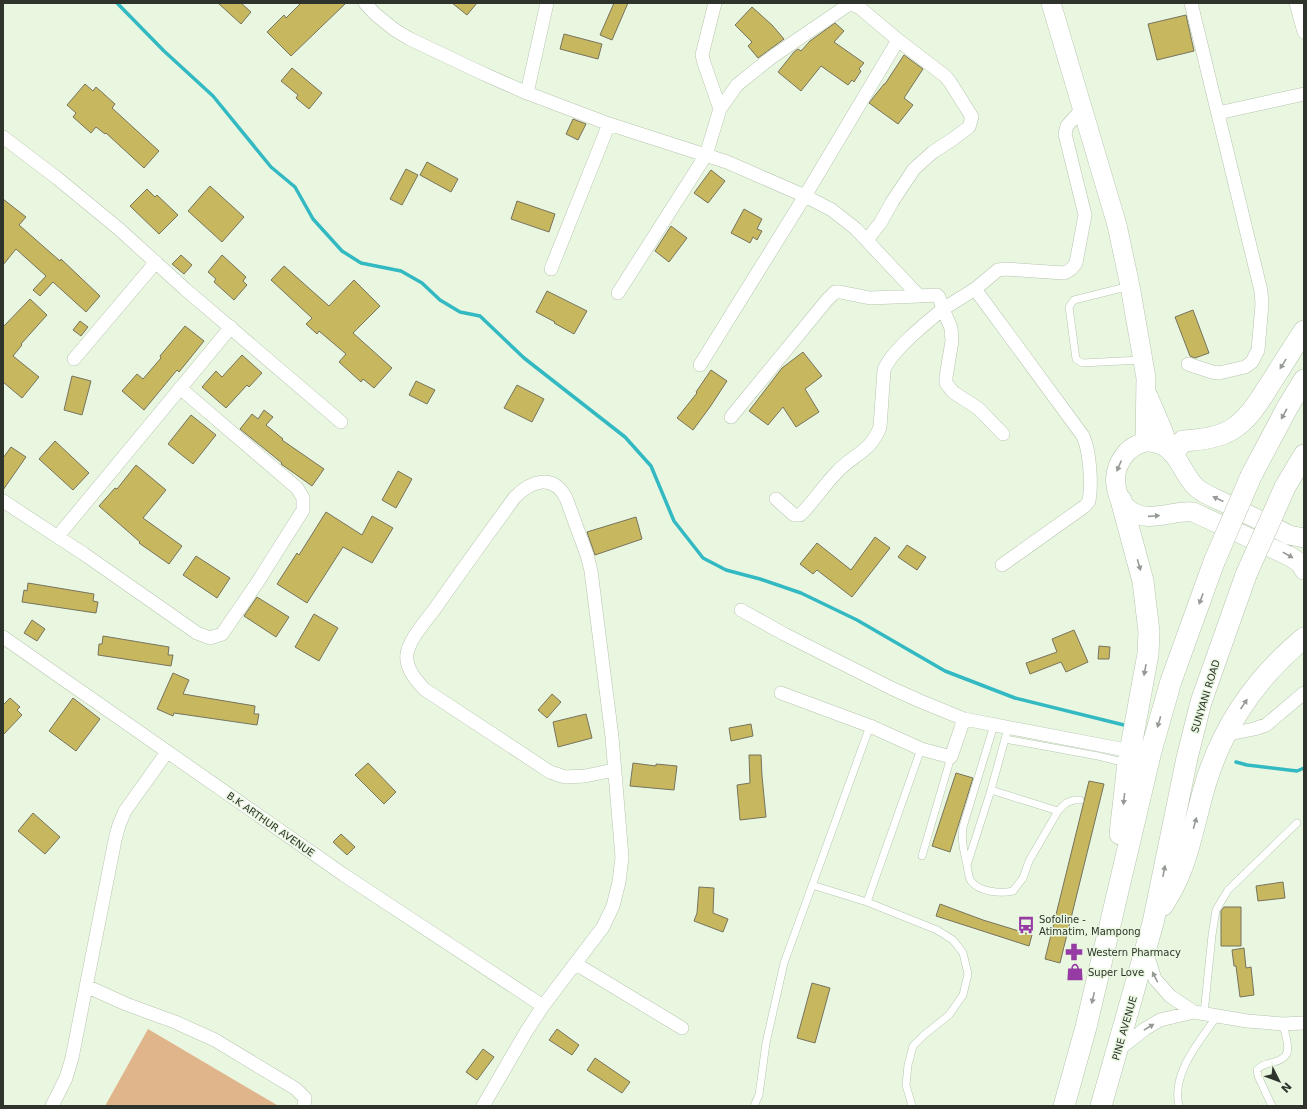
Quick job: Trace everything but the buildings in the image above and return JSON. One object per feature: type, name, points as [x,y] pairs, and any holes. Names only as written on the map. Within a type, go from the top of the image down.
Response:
[{"type":"main road","points":[[1171,451],[1184,441],[1213,437],[1231,430],[1244,420],[1264,393],[1304,331]]},
{"type":"main road","points":[[1064,1106],[1086,1027],[1157,730],[1171,681],[1214,562],[1251,476],[1287,408],[1304,380]]},
{"type":"main road","name":"SUNYANI ROAD","points":[[1145,950],[1153,923],[1187,758],[1201,702],[1246,575],[1285,487],[1304,455]]},
{"type":"main road","points":[[1110,924],[1129,757],[1148,654],[1149,632],[1143,581],[1121,500]]},
{"type":"main road","points":[[1153,923],[1175,885],[1182,868],[1207,781],[1224,735],[1261,680],[1304,638]]},
{"type":"main road","name":"PINE AVENUE","points":[[1101,1106],[1145,950]]},
{"type":"street","points":[[365,3],[375,14],[395,30],[410,39],[484,74],[527,93],[609,124],[727,162],[805,196],[832,210],[856,229],[919,296]]},
{"type":"street","points":[[527,93],[547,3]]},
{"type":"street","points":[[714,3],[702,55],[720,109]]},
{"type":"street","points":[[1051,3],[1117,225],[1130,286],[1146,378],[1145,442]]},
{"type":"street","points":[[1188,364],[1218,373],[1245,367],[1252,362],[1258,350],[1262,304],[1261,291],[1191,3]]},
{"type":"street","points":[[1296,3],[1304,32]]},
{"type":"street","points":[[618,293],[706,155],[720,109],[733,90],[772,57],[848,5],[854,5],[860,8],[898,40],[945,76],[972,117],[969,127],[933,152],[914,169],[902,186],[881,222],[867,240]]},
{"type":"street","points":[[700,364],[805,196],[898,40]]},
{"type":"street","points":[[1218,113],[1304,94]]},
{"type":"street","points":[[776,498],[794,515],[800,515],[837,471],[868,447],[877,435],[880,427],[884,370],[886,363],[890,357],[943,308],[975,289],[998,270],[1005,269],[1064,273],[1069,271],[1076,263],[1085,215],[1065,134],[1068,126],[1082,109]]},
{"type":"street","points":[[551,269],[609,124]]},
{"type":"street","points":[[3,137],[57,178],[102,215],[341,422]]},
{"type":"street","points":[[74,359],[156,262]]},
{"type":"street","points":[[975,289],[1083,436],[1089,453],[1089,501],[1085,506],[1002,565]]},
{"type":"street","points":[[731,417],[827,300],[836,292],[870,298],[937,295],[951,328],[952,341],[946,383],[953,392],[978,409],[1003,434]]},
{"type":"street","points":[[58,536],[231,327]]},
{"type":"street","points":[[3,501],[58,536],[204,636],[210,638],[222,634],[303,510],[303,498],[297,488],[180,388]]},
{"type":"street","points":[[1146,393],[1164,431],[1171,451],[1190,481],[1202,492],[1289,535],[1304,538]]},
{"type":"street","points":[[1171,451],[1155,442],[1145,442],[1128,451],[1122,457],[1118,465],[1115,483],[1121,500],[1131,511],[1142,516],[1150,517],[1183,511],[1193,512],[1291,557],[1300,563],[1304,570]]},
{"type":"street","points":[[483,1106],[526,1032],[543,1006],[603,927],[613,906],[619,882],[622,857],[614,770],[607,695],[591,571],[587,555],[562,490],[555,485],[546,482],[539,482],[529,485],[515,497],[456,579],[413,640],[407,654],[408,666],[424,689],[550,772],[565,777],[585,776],[614,770]]},
{"type":"street","points":[[741,610],[784,634],[891,688],[920,702],[964,719],[994,725],[1007,734],[1129,757]]},
{"type":"street","name":"B.K ARTHUR AVENUE","points":[[3,637],[357,883],[543,1006]]},
{"type":"street","points":[[781,693],[870,726],[921,749],[951,757],[964,719]]},
{"type":"street","points":[[1224,735],[1266,725],[1304,693]]},
{"type":"street","points":[[52,1106],[66,1078],[72,1058],[114,840],[125,811],[167,752]]},
{"type":"street","points":[[1145,950],[1155,979],[1170,996],[1199,1013]]},
{"type":"street","points":[[576,964],[682,1028]]},
{"type":"street","points":[[86,986],[215,1040],[296,1089],[304,1098],[304,1106]]},
{"type":"street","points":[[1118,1050],[1144,1029],[1160,1020],[1199,1013],[1247,1021],[1283,1024],[1304,1023]]},
{"type":"lane","points":[[1130,286],[1074,300],[1069,307],[1076,359],[1082,363],[1143,360]]},
{"type":"lane","points":[[994,725],[961,835],[968,872],[972,881],[979,887],[996,893],[1013,891],[1023,878],[1029,861],[1058,811],[1066,803],[1074,800],[1080,800]]},
{"type":"lane","points":[[754,1106],[759,1095],[766,1043],[784,963],[870,726]]},
{"type":"lane","points":[[967,865],[1007,734]]},
{"type":"lane","points":[[867,902],[921,749]]},
{"type":"lane","points":[[922,856],[951,757]]},
{"type":"lane","points":[[991,790],[1058,811]]},
{"type":"lane","points":[[1199,1013],[1216,910],[1228,890],[1297,823]]},
{"type":"lane","points":[[812,885],[867,902],[937,930],[953,940],[963,953],[968,974],[963,995],[948,1015],[913,1046],[908,1066],[906,1085],[912,1106]]},
{"type":"lane","points":[[1179,1106],[1177,1098],[1181,1075],[1194,1050],[1218,1016]]},
{"type":"lane","points":[[1272,1106],[1258,1076],[1257,1070],[1260,1066],[1280,1061],[1286,1056],[1288,1050],[1283,1024]]},
{"type":"shaded area","points":[[148,1029],[277,1105],[105,1106]]},
{"type":"waterway","points":[[117,3],[164,51],[213,96],[271,167],[295,187],[313,219],[342,251],[361,263],[401,271],[422,283],[440,300],[460,312],[480,316],[524,358],[625,437],[651,466],[674,521],[703,558],[726,570],[760,579],[801,593],[857,620],[945,671],[1015,698],[1124,725]]},
{"type":"waterway","points":[[1236,762],[1247,765],[1297,771],[1304,768]]},
{"type":"place","name":"Sofoline - Atimatim, Mampong","points":[[1026,925]]},
{"type":"place","name":"Western Pharmacy","points":[[1074,952]]},
{"type":"place","name":"Super Love","points":[[1075,972]]}]
